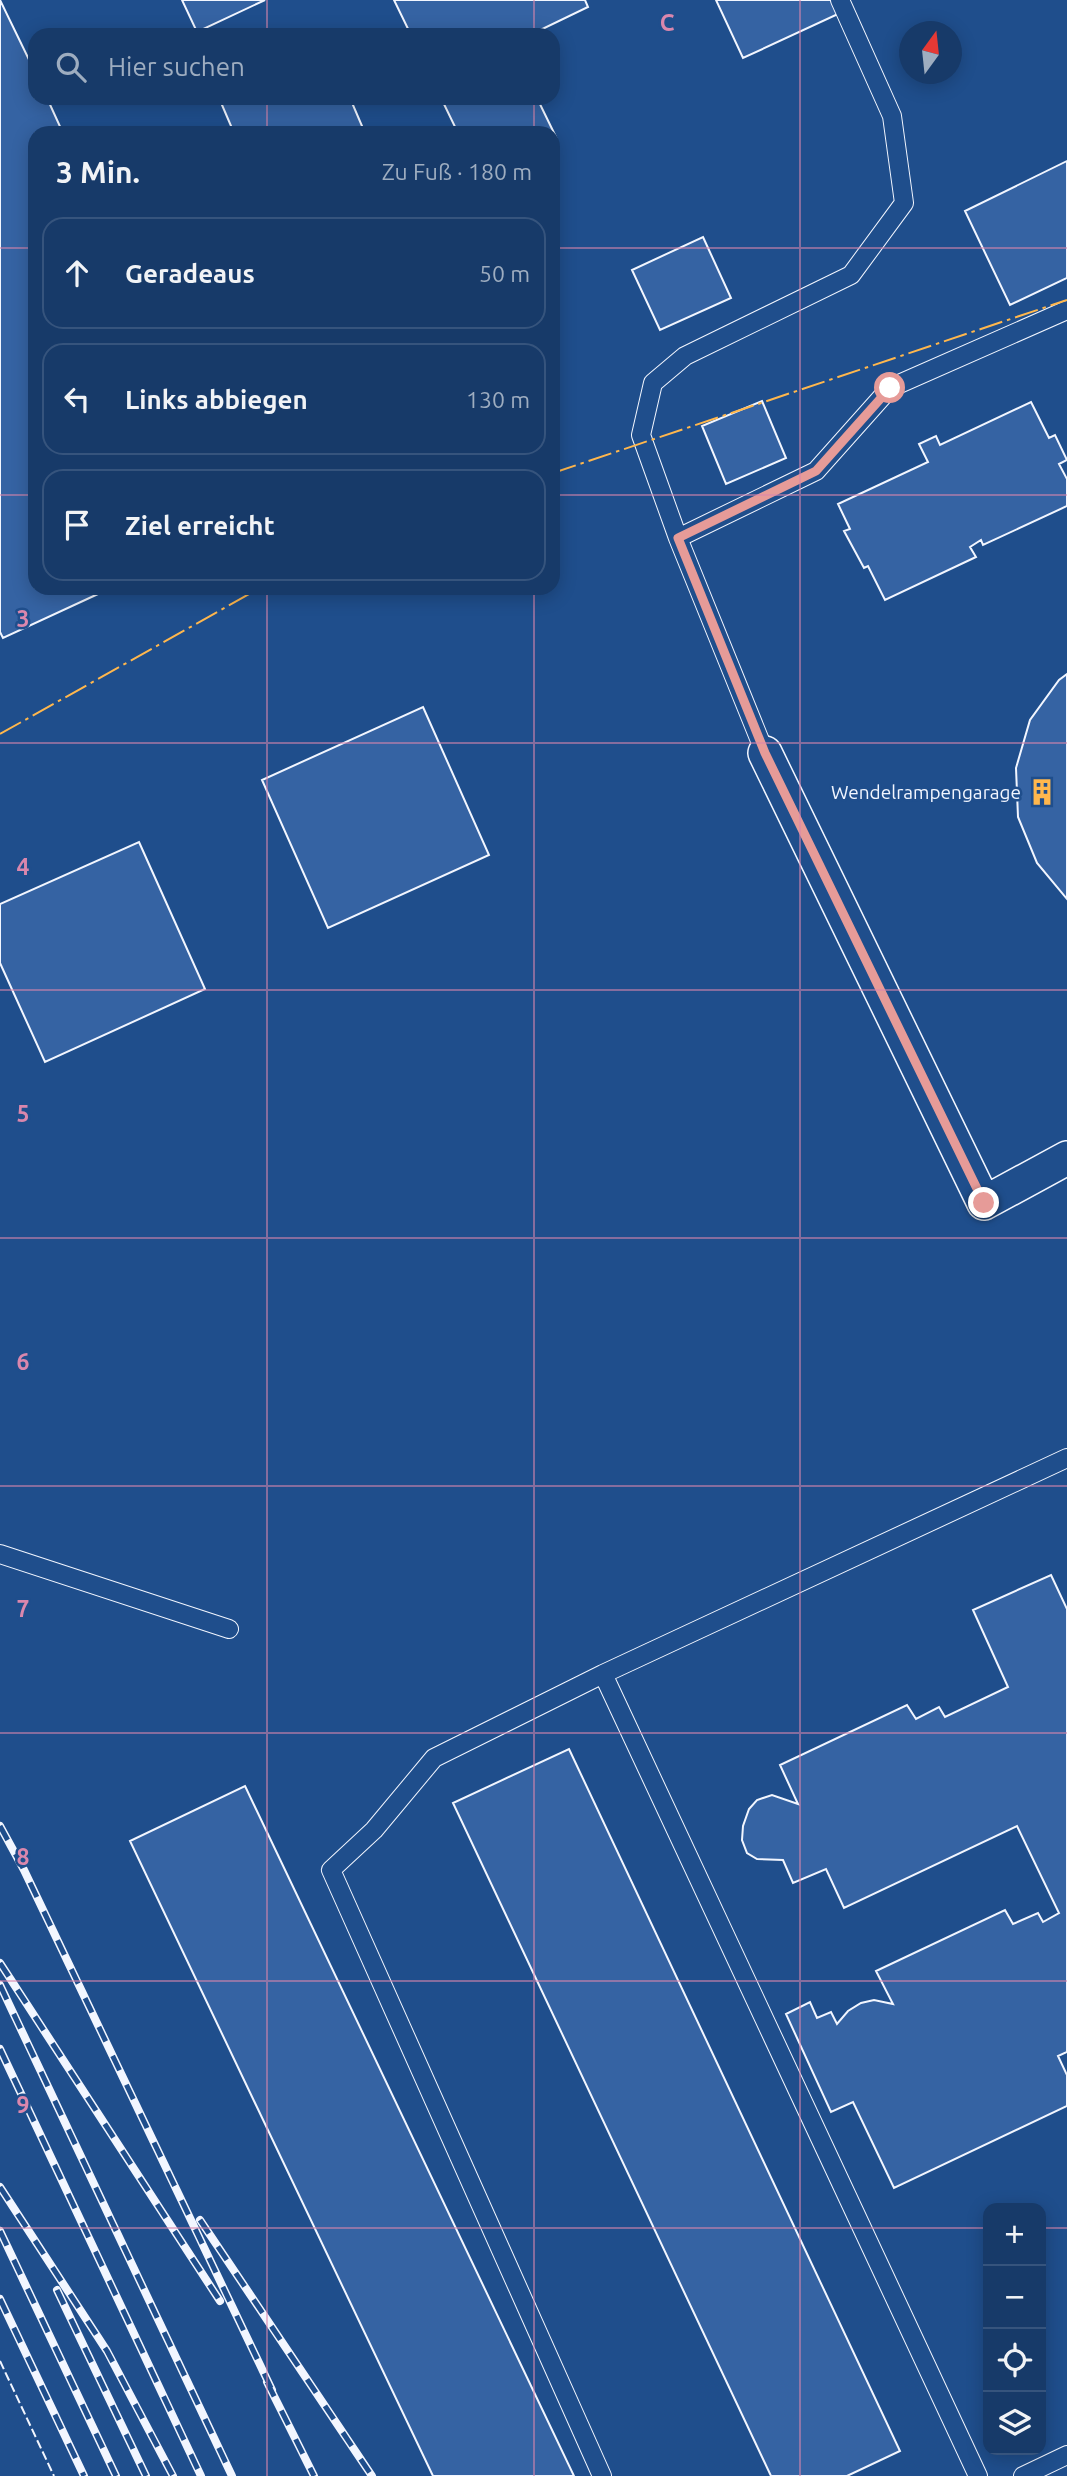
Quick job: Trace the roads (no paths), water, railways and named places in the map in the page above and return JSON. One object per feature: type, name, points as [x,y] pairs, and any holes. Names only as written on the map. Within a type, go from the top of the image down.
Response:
[{"type":"street","points":[[765,753],[984,1203],[1067,1158]]},
{"type":"lane","points":[[765,753],[678,538],[641,435],[653,383],[685,356],[851,275],[904,203],[892,116],[840,0]]},
{"type":"lane","points":[[678,538],[816,471],[890,388],[1067,310]]},
{"type":"lane","points":[[602,2476],[331,1870],[374,1830],[434,1758],[603,1674],[1067,1458]]},
{"type":"lane","points":[[0,1554],[229,1629]]},
{"type":"lane","points":[[603,1674],[978,2476]]},
{"type":"lane","points":[[1023,2476],[1067,2455]]},
{"type":"railway","points":[[0,1826],[24,1870],[272,2390]]},
{"type":"railway","points":[[0,1963],[220,2301]]},
{"type":"railway","points":[[0,1985],[232,2476]]},
{"type":"railway","points":[[0,2049],[201,2476]]},
{"type":"railway","points":[[0,2187],[107,2351],[173,2476]]},
{"type":"railway","points":[[200,2220],[372,2476]]},
{"type":"railway","points":[[0,2231],[116,2476]]},
{"type":"railway","points":[[57,2290],[146,2476]]},
{"type":"railway","points":[[0,2299],[84,2476]]},
{"type":"railway","points":[[267,2382],[314,2476]]},
{"type":"place","name":"Wendelrampengarage","points":[[1042,792]]}]
